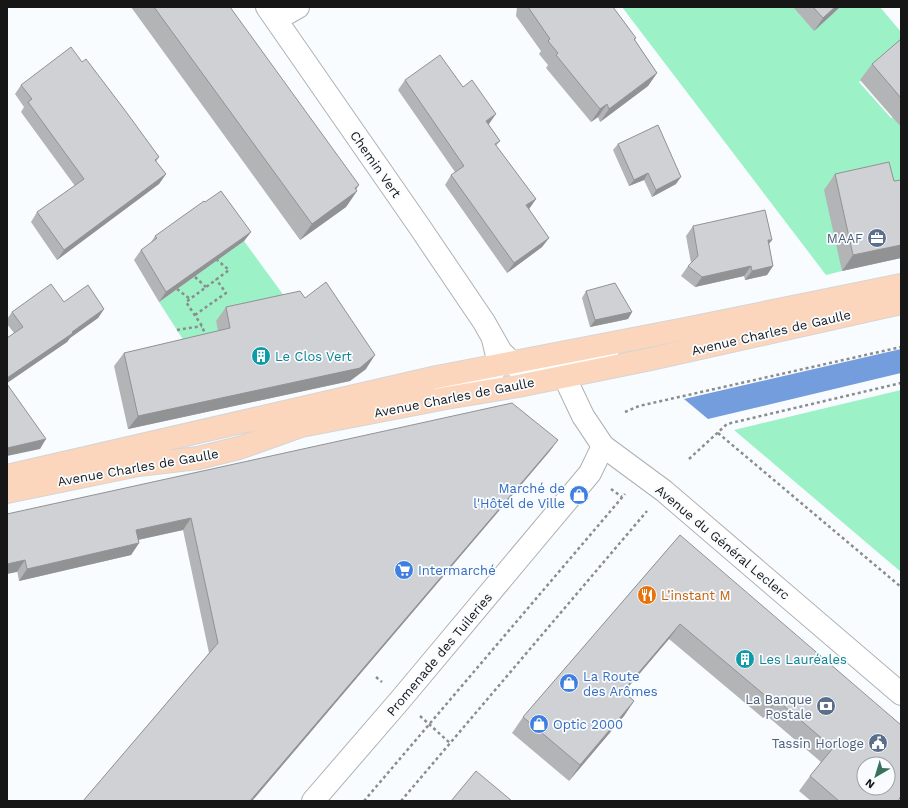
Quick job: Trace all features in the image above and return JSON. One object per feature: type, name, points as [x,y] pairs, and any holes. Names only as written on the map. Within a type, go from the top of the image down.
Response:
[{"type":"main road","name":"Avenue Charles de Gaulle","points":[[7,476],[495,365],[685,329],[901,285]]},
{"type":"main road","name":"Avenue Charles de Gaulle","points":[[7,492],[138,465],[198,458],[239,448],[301,426],[651,359],[901,303]]},
{"type":"street","points":[[272,13],[298,7]]},
{"type":"street","name":"Chemin Vert","points":[[272,13],[488,330],[495,365]]},
{"type":"street","points":[[495,365],[541,376],[564,376],[568,368],[580,359],[642,344],[685,329]]},
{"type":"street","points":[[301,426],[442,389],[477,382],[492,375],[495,365],[490,350],[488,330]]},
{"type":"street","name":"Avenue du Général Leclerc","points":[[564,376],[583,416],[603,446],[647,478],[901,694]]},
{"type":"street","name":"Promenade des Tuileries","points":[[313,801],[401,699],[590,473],[603,446]]},
{"type":"path","points":[[207,338],[202,326],[186,302],[229,270],[217,260]]},
{"type":"path","points":[[195,277],[206,287]]},
{"type":"path","points":[[195,315],[226,293],[216,279]]},
{"type":"path","points":[[177,289],[190,299]]},
{"type":"path","points":[[177,330],[202,326]]},
{"type":"path","points":[[625,412],[639,406],[901,347]]},
{"type":"path","points":[[689,459],[727,424],[901,383]]},
{"type":"path","points":[[718,433],[901,587]]},
{"type":"path","points":[[364,801],[622,497],[636,482],[647,478]]},
{"type":"path","points":[[401,801],[652,506]]},
{"type":"path","points":[[428,724],[450,743]]},
{"type":"green space","points":[[622,7],[793,7],[814,30],[840,7],[880,7],[901,32],[901,45],[859,82],[901,127],[901,193],[842,271],[826,275]]},
{"type":"green space","points":[[244,241],[290,304],[216,321],[221,342],[189,349],[159,302]]},
{"type":"green space","points":[[901,390],[901,572],[734,430]]},
{"type":"water","points":[[901,349],[901,373],[708,419],[684,399]]},
{"type":"building","points":[[154,7],[230,7],[359,185],[355,188],[357,191],[312,224]]},
{"type":"building","points":[[528,7],[613,7],[636,38],[634,39],[657,73],[609,109],[607,104],[600,109],[556,55],[558,53],[548,41],[550,39]]},
{"type":"building","points":[[813,7],[835,7],[823,18]]},
{"type":"building","points":[[901,39],[901,98],[872,64]]},
{"type":"building","points":[[71,47],[82,62],[86,59],[127,113],[159,157],[155,160],[166,174],[64,250],[37,212],[84,179],[28,102],[32,99],[21,85]]},
{"type":"building","points":[[440,55],[463,87],[472,80],[496,114],[486,121],[500,141],[495,144],[536,199],[526,205],[549,238],[514,263],[451,175],[464,166],[405,80]]},
{"type":"building","points":[[658,125],[681,177],[656,190],[648,173],[634,180],[618,144]]},
{"type":"building","points":[[889,162],[894,181],[901,180],[901,245],[853,255],[835,174]]},
{"type":"building","points":[[221,191],[251,232],[166,292],[141,250],[157,238],[155,236],[204,201],[205,202]]},
{"type":"building","points":[[765,210],[772,240],[768,240],[773,266],[752,271],[751,266],[702,277],[688,266],[698,256],[693,226]]},
{"type":"building","points":[[326,282],[375,355],[360,368],[138,416],[124,353],[230,328],[226,307],[300,291],[305,298]]},
{"type":"building","points":[[615,283],[632,312],[595,320],[586,291]]},
{"type":"building","points":[[51,284],[64,302],[88,285],[104,309],[72,332],[73,333],[7,378],[7,338],[23,327],[12,312]]},
{"type":"building","points":[[7,384],[46,439],[7,448]]},
{"type":"building","points":[[512,403],[558,440],[250,801],[83,801],[218,643],[191,518],[136,530],[139,543],[27,569],[25,560],[7,564],[7,514]]},
{"type":"building","name":"Les Lauréales","points":[[680,535],[901,725],[901,796],[898,801],[839,801],[810,776],[833,748],[777,700],[774,703],[680,624],[623,691],[634,701],[580,765],[523,717]]},
{"type":"building","points":[[476,771],[512,801],[451,801]]},
{"type":"place","name":"MAAF","points":[[877,238]]},
{"type":"place","name":"Le Clos Vert","points":[[261,356]]},
{"type":"place","name":"Marché de l'Hôtel de Ville","points":[[579,495]]},
{"type":"place","name":"Intermarché","points":[[404,570]]},
{"type":"place","name":"L’instant M","points":[[647,595]]},
{"type":"place","name":"Les Lauréales","points":[[745,659]]},
{"type":"place","name":"La Route des Arômes","points":[[569,683]]},
{"type":"place","name":"La Banque Postale","points":[[826,706]]},
{"type":"place","name":"Optic 2000","points":[[539,724]]},
{"type":"place","name":"Tassin Horloge","points":[[878,743]]}]
